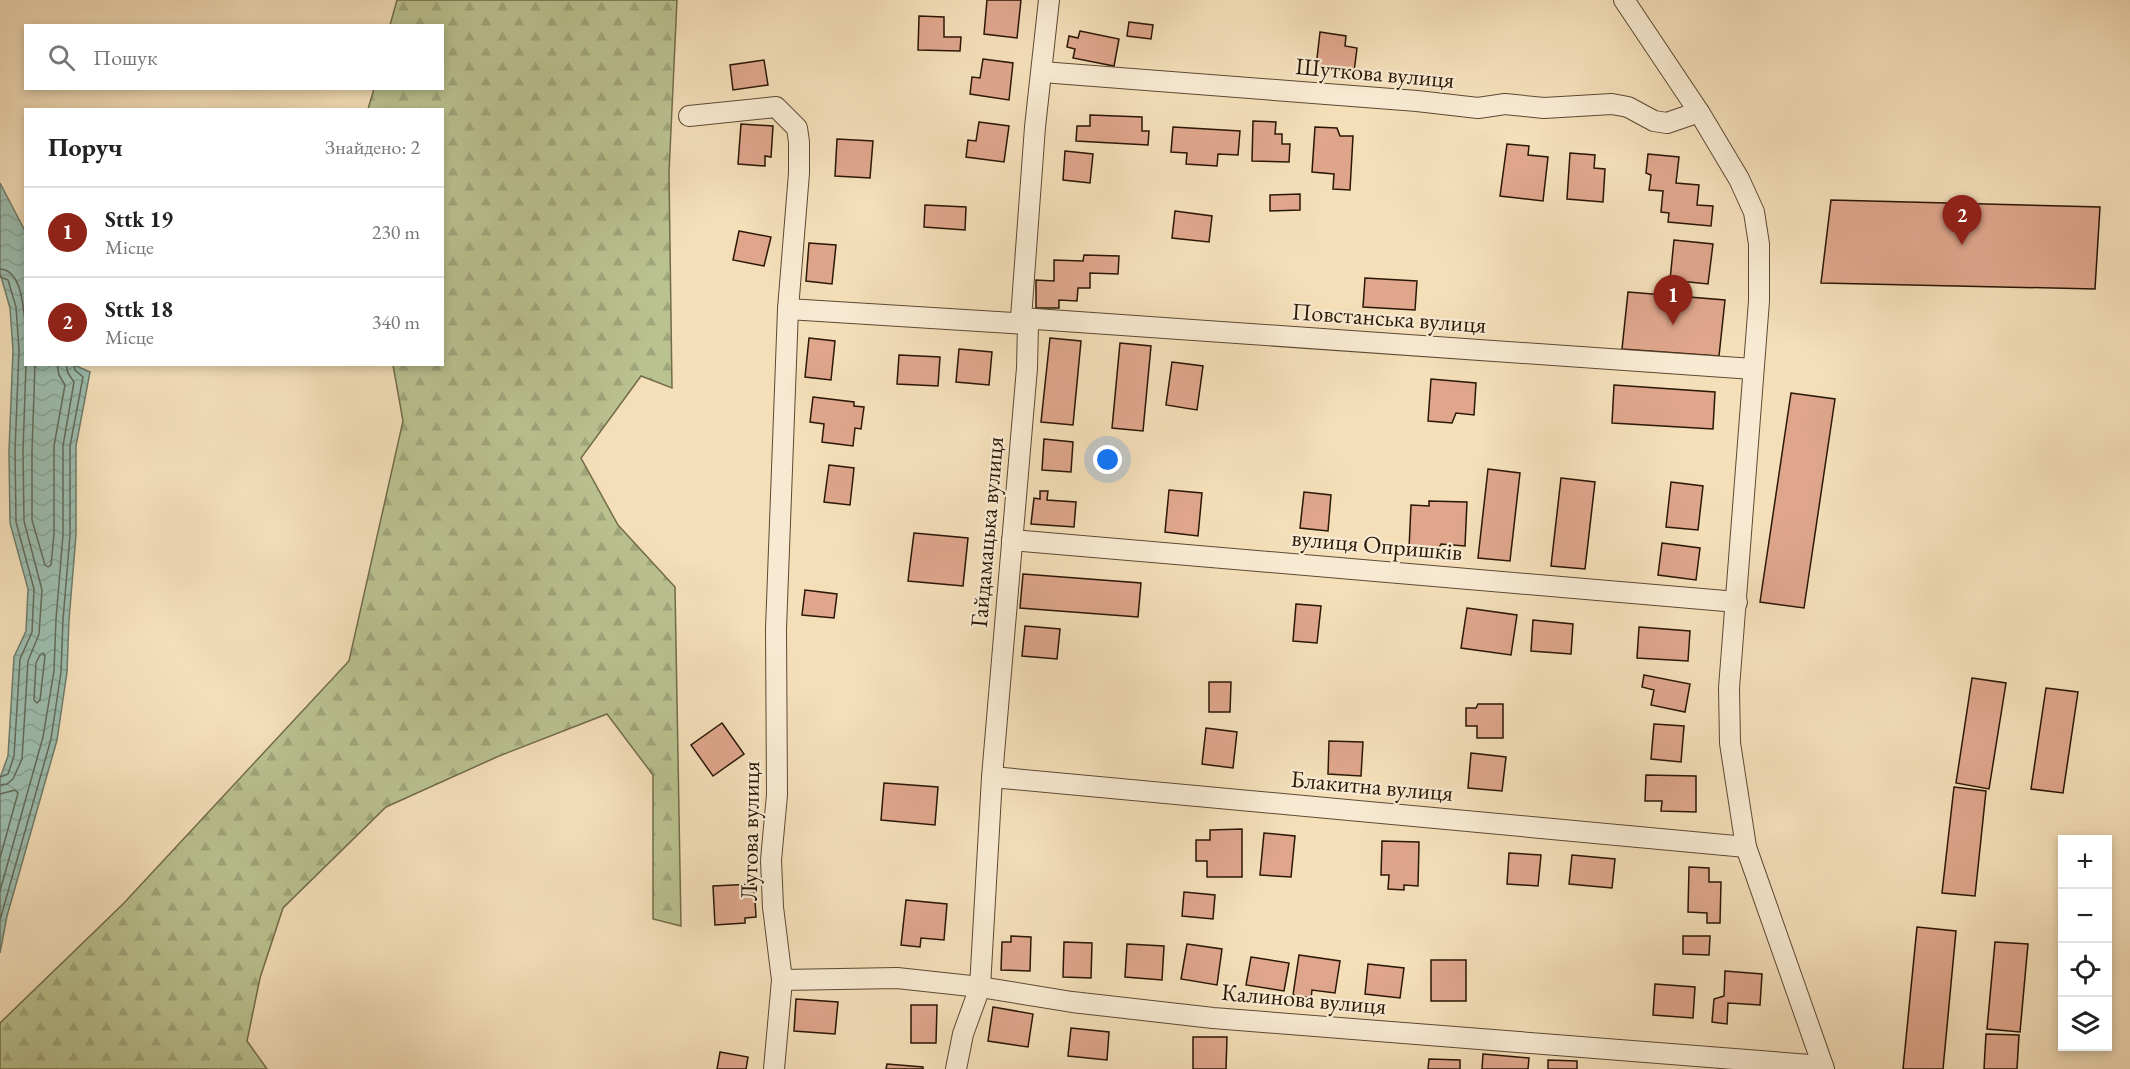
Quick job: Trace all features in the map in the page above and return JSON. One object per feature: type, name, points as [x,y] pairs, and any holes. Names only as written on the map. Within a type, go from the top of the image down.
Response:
[{"type":"street","name":"Гайдамацька вулиця","points":[[956,1069],[963,1034],[980,987],[992,777],[1027,368],[1025,321],[1035,127],[1049,0]]},
{"type":"street","points":[[1624,0],[1699,112],[1739,179],[1754,212],[1759,244],[1759,301],[1737,602],[1728,688],[1730,743],[1746,846],[1824,1067]]},
{"type":"street","name":"Шуткова вулиця","points":[[1042,72],[1406,100],[1478,108],[1505,104],[1545,108],[1612,104],[1628,107],[1654,121],[1667,123],[1699,112]]},
{"type":"street","name":"Лугова вулиця","points":[[689,116],[776,107],[797,128],[799,142],[799,174],[788,309],[776,629],[777,795],[771,860],[773,907],[782,980],[774,1069]]},
{"type":"street","name":"Повстанська вулиця","points":[[788,309],[1025,321],[1753,369]]},
{"type":"street","name":"вулиця Опришків","points":[[1012,540],[1737,602]]},
{"type":"street","name":"Блакитна вулиця","points":[[992,777],[1746,846]]},
{"type":"street","name":"Калинова вулиця","points":[[782,980],[897,978],[980,987],[1072,1002],[1213,1018],[1824,1067]]},
{"type":"green space","points":[[397,0],[677,0],[669,173],[672,388],[641,376],[581,458],[618,525],[675,587],[681,926],[653,919],[653,775],[607,714],[499,756],[386,807],[283,908],[260,978],[247,1041],[267,1069],[0,1069],[0,1023],[123,904],[349,661],[403,421],[393,366],[444,366],[444,108],[368,108],[374,90],[444,90],[444,24],[390,24]]},
{"type":"water","points":[[0,183],[24,229],[24,366],[76,366],[90,372],[76,446],[76,535],[67,672],[57,740],[7,916],[0,953],[0,778],[8,756],[14,657],[26,631],[28,589],[10,523],[9,451],[13,350],[10,308],[0,273]]},
{"type":"building","points":[[987,0],[1021,0],[1017,38],[984,34]]},
{"type":"building","points":[[919,16],[944,17],[944,37],[961,37],[960,51],[918,50]]},
{"type":"building","points":[[1129,22],[1153,25],[1151,39],[1127,36]]},
{"type":"building","points":[[1080,31],[1119,39],[1114,66],[1073,58],[1075,49],[1067,47],[1069,36],[1078,38]]},
{"type":"building","points":[[1320,32],[1346,36],[1345,46],[1357,48],[1354,72],[1316,67]]},
{"type":"building","points":[[983,59],[1013,63],[1009,100],[970,94],[972,77],[980,78]]},
{"type":"building","points":[[764,60],[768,85],[733,90],[730,65]]},
{"type":"building","points":[[1090,115],[1142,117],[1142,131],[1149,131],[1148,145],[1076,141],[1077,126],[1090,126]]},
{"type":"building","points":[[1253,121],[1276,122],[1275,134],[1282,134],[1282,144],[1290,144],[1289,162],[1252,161]]},
{"type":"building","points":[[979,122],[1009,126],[1004,162],[966,157],[968,140],[976,141]]},
{"type":"building","points":[[741,124],[773,126],[771,157],[765,156],[765,166],[738,164]]},
{"type":"building","points":[[1173,127],[1240,131],[1238,155],[1218,154],[1217,166],[1186,164],[1187,153],[1171,152]]},
{"type":"building","points":[[1315,127],[1337,128],[1340,136],[1353,136],[1350,190],[1333,189],[1334,174],[1312,172]]},
{"type":"building","points":[[837,139],[873,141],[870,178],[835,176]]},
{"type":"building","points":[[1507,144],[1529,146],[1528,155],[1548,157],[1543,201],[1500,196]]},
{"type":"building","points":[[1065,151],[1093,154],[1090,183],[1063,180]]},
{"type":"building","points":[[1570,153],[1595,155],[1594,168],[1605,169],[1603,202],[1567,199]]},
{"type":"building","points":[[1648,154],[1679,157],[1676,183],[1699,185],[1697,205],[1713,206],[1711,226],[1668,222],[1669,213],[1661,212],[1663,191],[1649,190],[1651,175],[1646,173]]},
{"type":"building","points":[[1300,194],[1300,210],[1270,211],[1270,195]]},
{"type":"building","points":[[1831,200],[2100,207],[2095,289],[1821,283]]},
{"type":"building","points":[[925,205],[966,207],[965,230],[924,227]]},
{"type":"building","points":[[1175,211],[1212,216],[1209,242],[1172,238]]},
{"type":"building","points":[[739,231],[771,237],[764,266],[733,260]]},
{"type":"building","points":[[1674,240],[1713,244],[1708,284],[1670,280]]},
{"type":"building","points":[[809,243],[836,245],[832,284],[806,281]]},
{"type":"building","points":[[1084,255],[1119,256],[1118,274],[1090,273],[1090,288],[1078,288],[1077,301],[1059,300],[1059,308],[1036,308],[1036,280],[1054,281],[1054,260],[1083,261]]},
{"type":"building","points":[[1365,278],[1417,281],[1415,310],[1363,307]]},
{"type":"building","points":[[1628,292],[1725,300],[1719,356],[1622,349]]},
{"type":"building","points":[[809,338],[835,341],[831,380],[805,377]]},
{"type":"building","points":[[1050,338],[1081,341],[1073,425],[1041,422]]},
{"type":"building","points":[[1120,343],[1151,346],[1143,431],[1112,428]]},
{"type":"building","points":[[959,349],[992,352],[989,385],[956,382]]},
{"type":"building","points":[[899,355],[940,357],[938,386],[897,384]]},
{"type":"building","points":[[1172,362],[1203,366],[1197,410],[1166,405]]},
{"type":"building","points":[[1431,379],[1476,383],[1474,415],[1456,413],[1452,423],[1428,421]]},
{"type":"building","points":[[1614,385],[1715,392],[1713,429],[1612,423]]},
{"type":"building","points":[[1791,393],[1835,399],[1804,608],[1760,602]]},
{"type":"building","points":[[813,397],[854,402],[854,406],[864,407],[861,429],[855,428],[853,446],[822,442],[824,424],[810,422]]},
{"type":"building","points":[[1044,439],[1073,442],[1071,472],[1042,470]]},
{"type":"building","points":[[829,465],[854,468],[850,505],[824,502]]},
{"type":"building","points":[[1488,469],[1520,473],[1510,561],[1478,558]]},
{"type":"building","points":[[1561,478],[1595,482],[1585,569],[1551,566]]},
{"type":"building","points":[[1671,482],[1703,486],[1698,530],[1666,527]]},
{"type":"building","points":[[1169,490],[1202,493],[1198,536],[1165,532]]},
{"type":"building","points":[[1040,491],[1048,491],[1047,500],[1076,502],[1074,527],[1031,524],[1034,498],[1040,499]]},
{"type":"building","points":[[1304,492],[1331,495],[1328,531],[1300,528]]},
{"type":"building","points":[[1429,501],[1467,502],[1465,546],[1441,544],[1438,550],[1409,549],[1411,505],[1429,506]]},
{"type":"building","points":[[914,533],[968,538],[963,586],[908,581]]},
{"type":"building","points":[[1662,543],[1700,548],[1696,580],[1658,575]]},
{"type":"building","points":[[1023,574],[1141,583],[1138,617],[1020,608]]},
{"type":"building","points":[[805,590],[837,594],[834,618],[802,615]]},
{"type":"building","points":[[1296,604],[1321,606],[1317,643],[1293,641]]},
{"type":"building","points":[[1467,608],[1517,615],[1511,655],[1461,648]]},
{"type":"building","points":[[1533,620],[1573,624],[1571,654],[1531,651]]},
{"type":"building","points":[[1025,626],[1060,629],[1057,659],[1022,656]]},
{"type":"building","points":[[1639,627],[1690,631],[1688,661],[1637,658]]},
{"type":"building","points":[[1644,675],[1690,684],[1685,712],[1651,705],[1654,690],[1642,687]]},
{"type":"building","points":[[1972,678],[2006,683],[1989,789],[1956,783]]},
{"type":"building","points":[[1209,682],[1231,682],[1230,712],[1209,712]]},
{"type":"building","points":[[2046,688],[2078,692],[2063,793],[2031,789]]},
{"type":"building","points":[[1478,704],[1503,704],[1503,738],[1477,738],[1477,726],[1466,726],[1466,708],[1476,708]]},
{"type":"building","points":[[722,723],[744,754],[713,776],[691,745]]},
{"type":"building","points":[[1654,724],[1684,726],[1681,762],[1651,759]]},
{"type":"building","points":[[1206,728],[1237,732],[1233,768],[1202,764]]},
{"type":"building","points":[[1329,741],[1363,742],[1361,776],[1328,774]]},
{"type":"building","points":[[1471,753],[1506,757],[1502,791],[1468,788]]},
{"type":"building","points":[[1646,775],[1696,776],[1696,812],[1661,811],[1662,801],[1645,801]]},
{"type":"building","points":[[884,783],[938,787],[935,825],[881,820]]},
{"type":"building","points":[[1954,787],[1986,791],[1975,896],[1942,893]]},
{"type":"building","points":[[1242,829],[1242,877],[1207,877],[1207,861],[1196,861],[1196,840],[1210,840],[1210,830]]},
{"type":"building","points":[[1264,833],[1295,836],[1291,877],[1260,875]]},
{"type":"building","points":[[1382,841],[1419,842],[1418,886],[1404,885],[1404,890],[1388,889],[1389,875],[1381,875]]},
{"type":"building","points":[[1509,853],[1541,855],[1538,886],[1507,884]]},
{"type":"building","points":[[1572,855],[1615,859],[1612,888],[1569,884]]},
{"type":"building","points":[[1689,867],[1709,868],[1709,882],[1721,882],[1720,923],[1707,923],[1707,913],[1688,912]]},
{"type":"building","points":[[754,884],[756,917],[745,918],[745,923],[715,925],[713,886]]},
{"type":"building","points":[[1184,892],[1215,895],[1213,919],[1182,916]]},
{"type":"building","points":[[906,900],[947,904],[944,940],[921,938],[920,947],[901,945]]},
{"type":"building","points":[[1917,927],[1956,931],[1943,1069],[1903,1069]]},
{"type":"building","points":[[1011,936],[1031,937],[1030,971],[1001,970],[1002,942],[1011,942]]},
{"type":"building","points":[[1683,936],[1710,936],[1709,955],[1683,954]]},
{"type":"building","points":[[1064,942],[1092,943],[1091,978],[1063,977]]},
{"type":"building","points":[[1995,942],[2028,944],[2020,1032],[1987,1029]]},
{"type":"building","points":[[1127,944],[1164,946],[1162,980],[1125,977]]},
{"type":"building","points":[[1187,944],[1222,949],[1217,985],[1181,979]]},
{"type":"building","points":[[1299,955],[1340,961],[1335,993],[1312,990],[1311,998],[1293,995]]},
{"type":"building","points":[[1251,957],[1289,963],[1284,991],[1246,985]]},
{"type":"building","points":[[1431,960],[1466,960],[1466,1001],[1431,1001]]},
{"type":"building","points":[[1368,964],[1404,968],[1400,998],[1365,994]]},
{"type":"building","points":[[1725,971],[1762,974],[1760,1005],[1728,1003],[1727,1024],[1712,1022],[1714,999],[1724,996]]},
{"type":"building","points":[[1655,984],[1695,987],[1693,1018],[1653,1015]]},
{"type":"building","points":[[796,999],[838,1002],[835,1034],[794,1031]]},
{"type":"building","points":[[911,1005],[937,1005],[936,1043],[911,1043]]},
{"type":"building","points":[[993,1007],[1033,1014],[1028,1047],[988,1041]]},
{"type":"building","points":[[1071,1028],[1109,1032],[1107,1060],[1068,1056]]},
{"type":"building","points":[[1986,1034],[2019,1035],[2017,1069],[1984,1069]]},
{"type":"building","points":[[1193,1037],[1227,1037],[1226,1069],[1193,1069]]},
{"type":"building","points":[[720,1052],[748,1057],[746,1069],[717,1069]]},
{"type":"building","points":[[1483,1054],[1529,1058],[1528,1069],[1482,1069]]},
{"type":"building","points":[[1429,1059],[1460,1060],[1460,1069],[1428,1069]]},
{"type":"building","points":[[1548,1060],[1577,1061],[1577,1069],[1548,1069]]},
{"type":"building","points":[[887,1064],[923,1067],[923,1069],[886,1069]]},
{"type":"place","name":"Sttk 18","points":[[1962,245]]},
{"type":"place","name":"Sttk 19","points":[[1673,325]]}]
